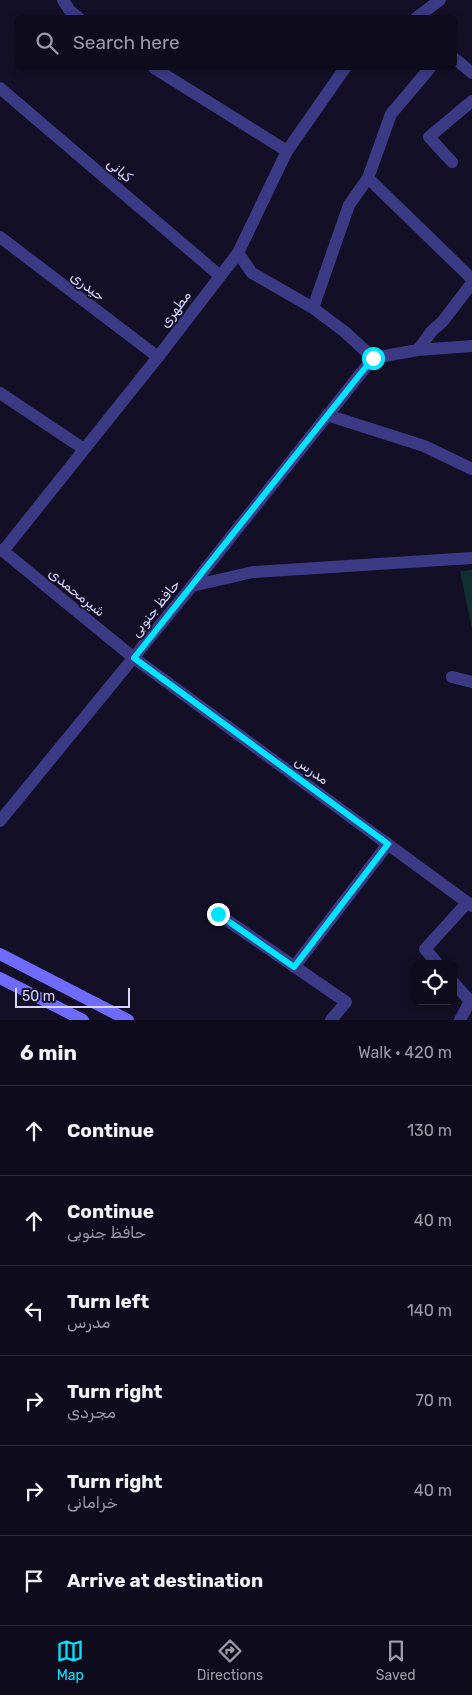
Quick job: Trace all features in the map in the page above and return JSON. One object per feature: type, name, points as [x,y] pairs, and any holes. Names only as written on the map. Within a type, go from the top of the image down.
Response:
[{"type":"main road","points":[[0,954],[128,1020]]},
{"type":"main road","points":[[0,978],[83,1020]]},
{"type":"street","points":[[63,0],[75,15]]},
{"type":"street","points":[[420,15],[440,0]]},
{"type":"street","points":[[457,60],[472,73]]},
{"type":"street","points":[[157,70],[287,151]]},
{"type":"street","name":"مطهری","points":[[2,550],[158,358],[219,275],[238,253],[287,151],[344,70]]},
{"type":"street","points":[[314,308],[349,205],[368,178],[391,114],[428,70]]},
{"type":"street","name":"کیانی","points":[[0,88],[219,275]]},
{"type":"street","points":[[452,162],[429,137],[472,101]]},
{"type":"street","points":[[368,178],[472,279]]},
{"type":"street","name":"حیدری","points":[[0,238],[158,358]]},
{"type":"street","points":[[238,253],[252,273],[314,308],[345,332],[373,358]]},
{"type":"street","points":[[418,350],[472,283]]},
{"type":"street","points":[[192,586],[373,358],[418,350],[472,346]]},
{"type":"street","points":[[0,394],[84,450]]},
{"type":"street","points":[[327,415],[424,446],[472,469]]},
{"type":"street","name":"شیرمحمدی","points":[[2,550],[134,658]]},
{"type":"street","name":"حافظ جنوبی","points":[[0,821],[192,586],[253,572],[472,558]]},
{"type":"street","name":"مدرس","points":[[134,658],[470,904]]},
{"type":"street","points":[[452,677],[472,682]]},
{"type":"street","points":[[294,967],[388,844]]},
{"type":"street","points":[[435,960],[425,949],[470,904]]},
{"type":"street","points":[[218,914],[346,1002],[331,1020]]},
{"type":"street","points":[[457,986],[470,1001],[460,1020]]},
{"type":"green space","points":[[472,570],[472,629],[460,571]]},
{"type":"route","points":[[218,914],[294,967],[388,844],[134,658],[373,358]]}]
